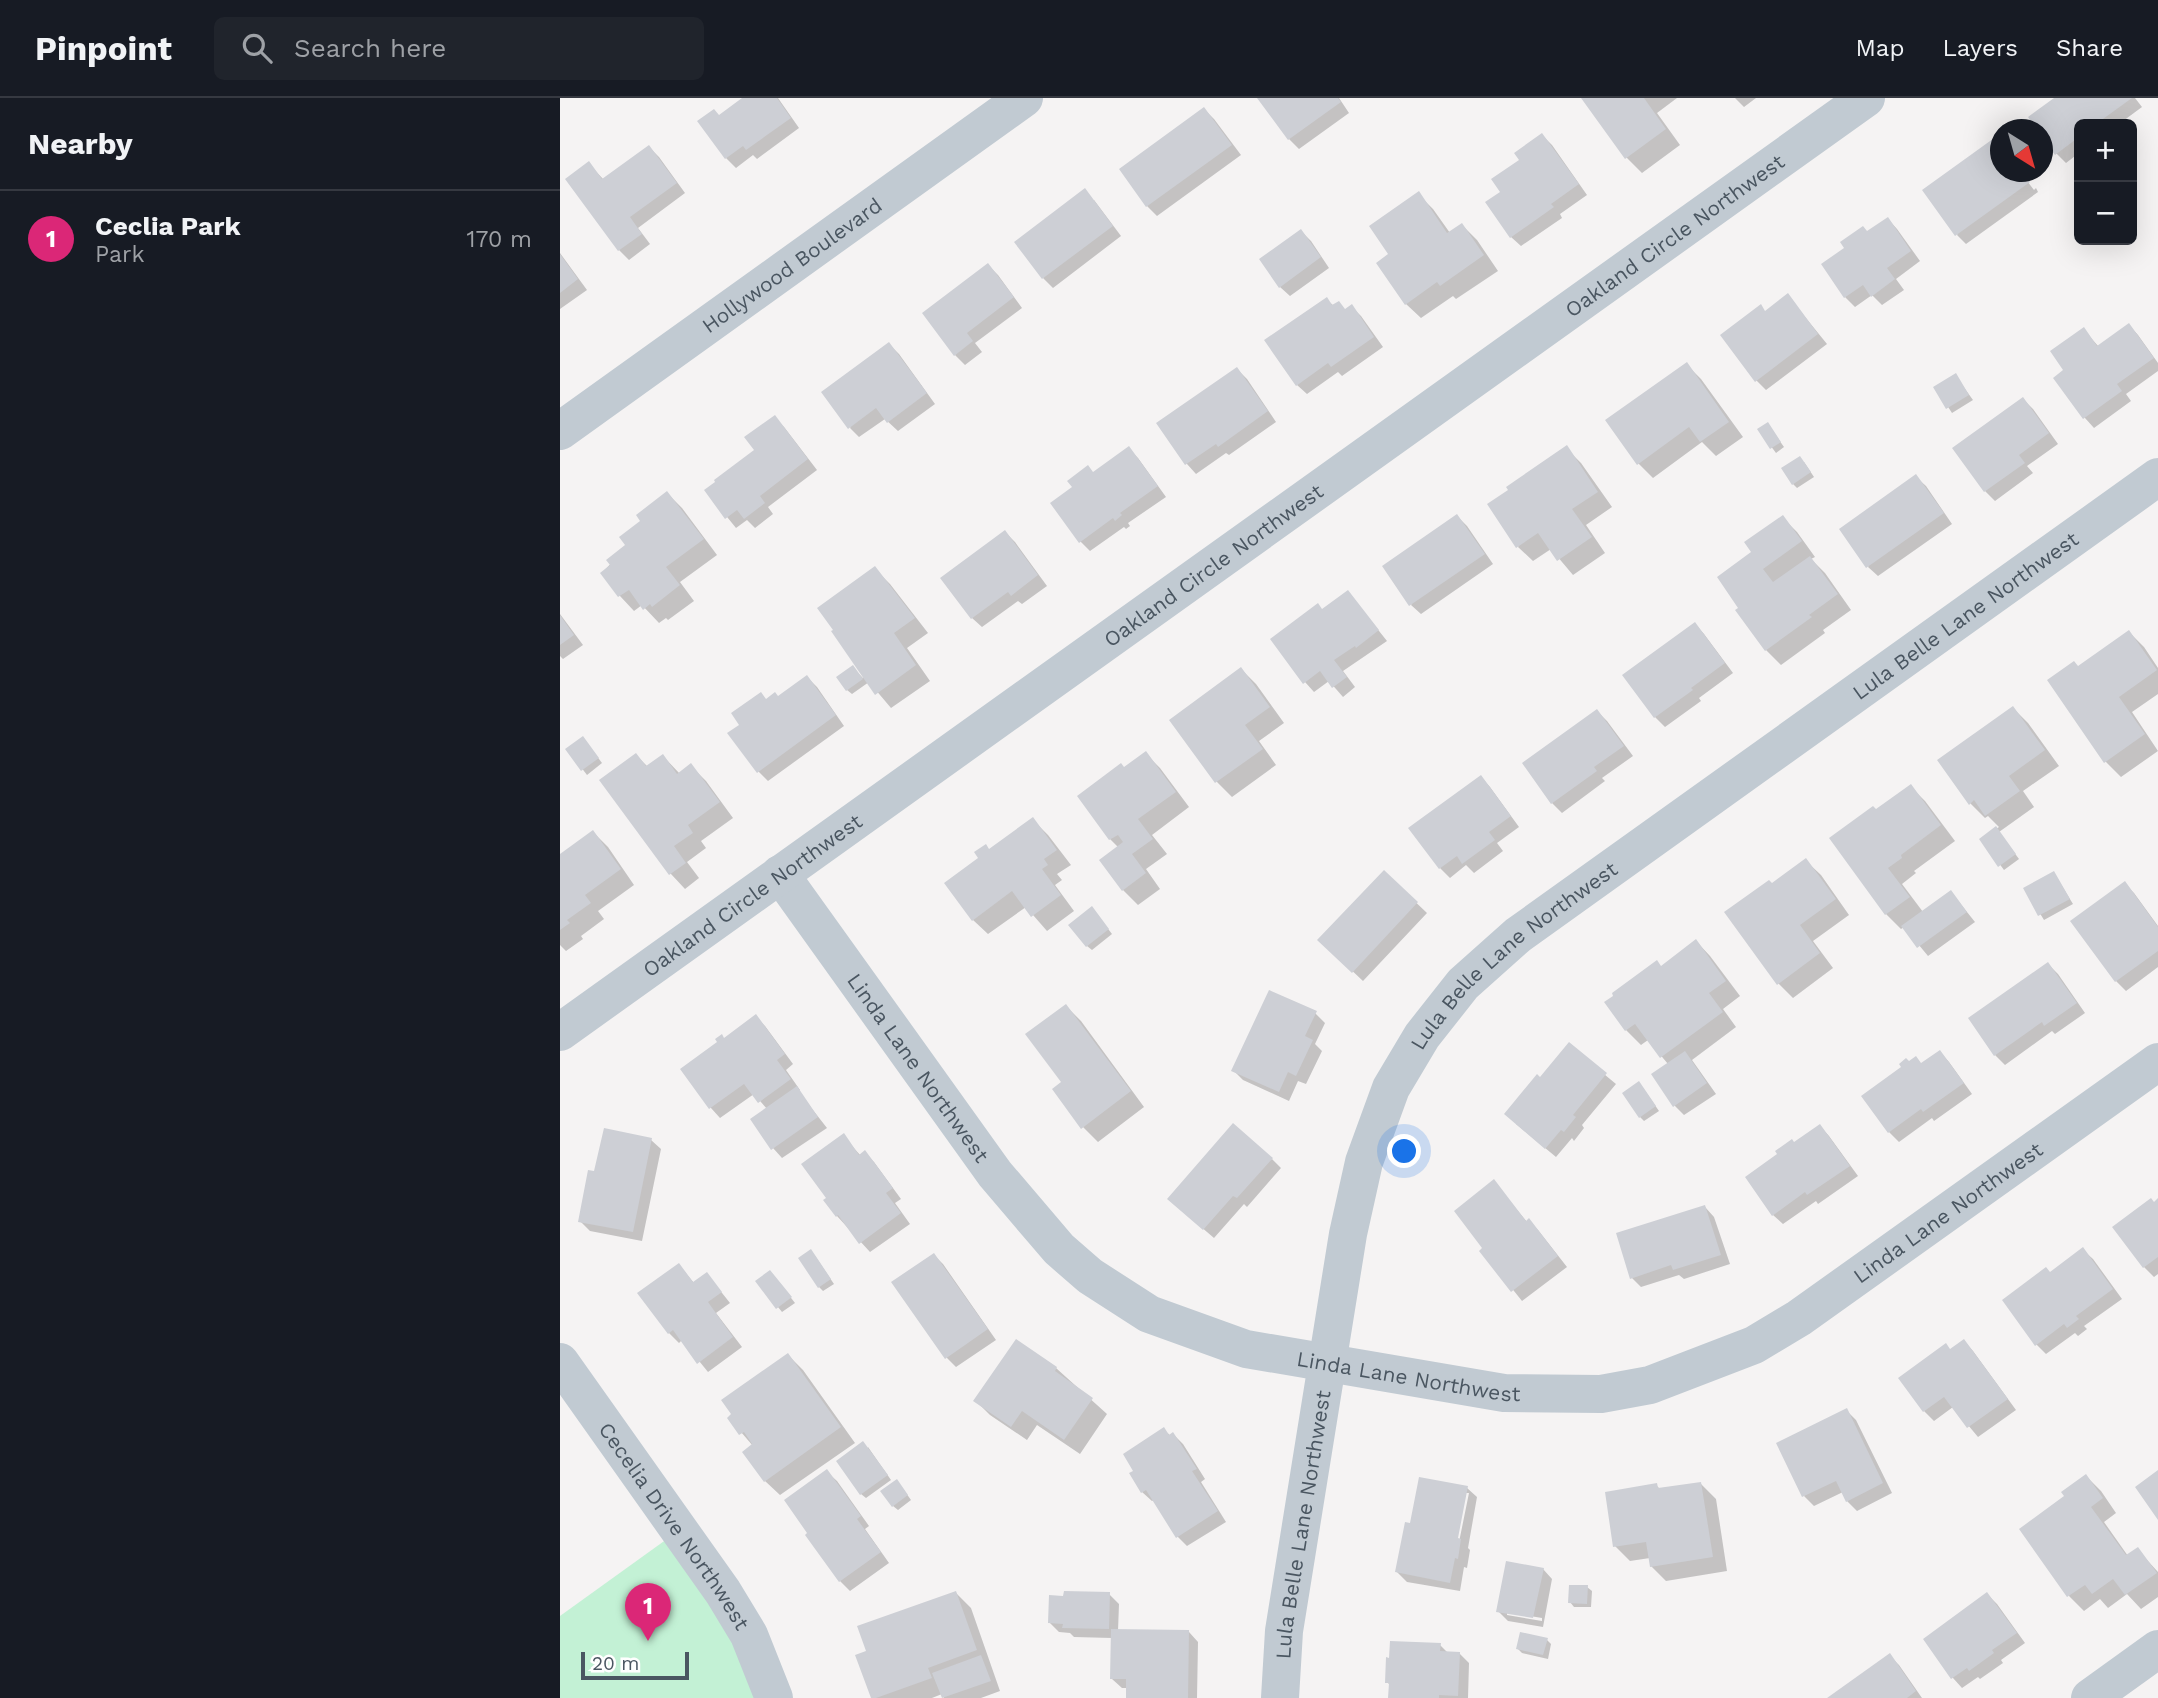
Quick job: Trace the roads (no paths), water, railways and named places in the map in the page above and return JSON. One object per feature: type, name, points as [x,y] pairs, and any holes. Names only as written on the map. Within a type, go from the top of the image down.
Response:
[{"type":"street","name":"Hollywood Boulevard","points":[[560,430],[1024,98]]},
{"type":"street","name":"Oakland Circle Northwest","points":[[560,1032],[1866,98]]},
{"type":"street","name":"Lula Belle Lane Northwest","points":[[1280,1698],[1284,1631],[1348,1234],[1364,1162],[1377,1123],[1391,1088],[1422,1036],[1463,984],[1518,935],[2158,477]]},
{"type":"street","name":"Linda Lane Northwest","points":[[780,874],[995,1174],[1059,1249],[1090,1276],[1149,1314],[1246,1349],[1504,1392],[1601,1394],[1650,1385],[1754,1345],[1799,1318],[2158,1062]]},
{"type":"street","name":"Cecelia Drive Northwest","points":[[560,1362],[723,1592],[749,1635],[774,1698]]},
{"type":"street","points":[[2090,1698],[2158,1649]]},
{"type":"place","name":"Ceclia Park","points":[[648,1641]]}]
